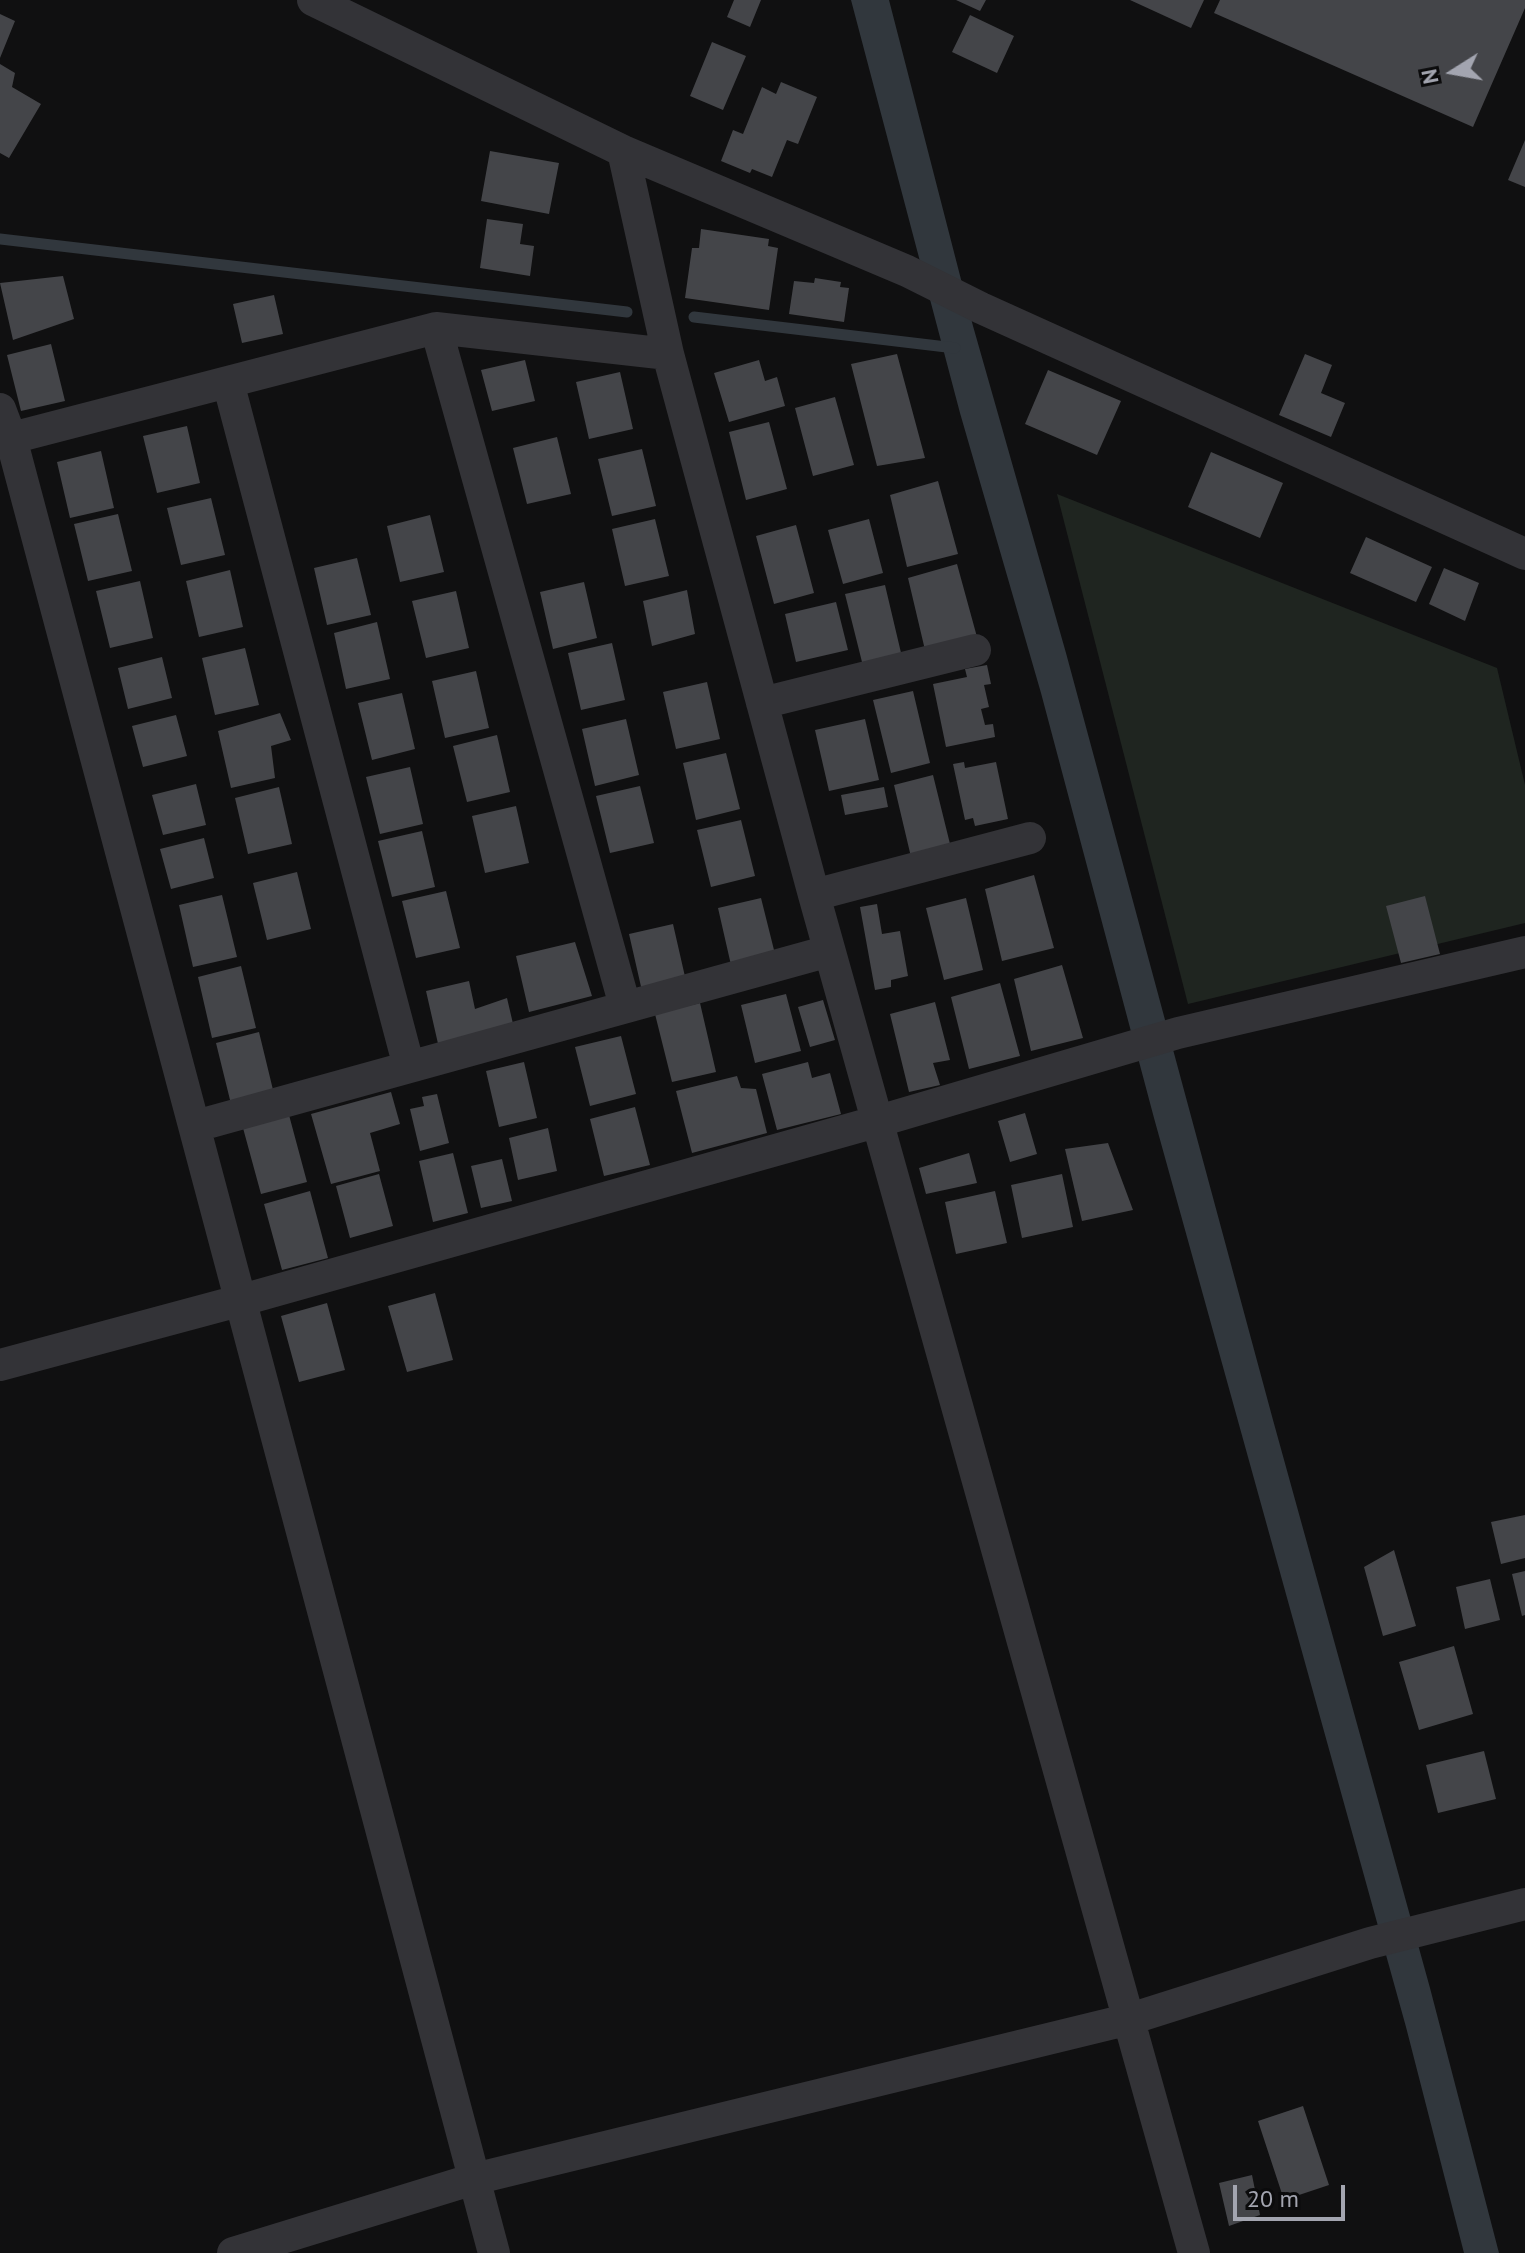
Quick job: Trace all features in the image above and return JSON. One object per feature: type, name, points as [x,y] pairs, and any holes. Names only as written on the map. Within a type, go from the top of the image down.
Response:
[{"type":"street","points":[[313,0],[623,151],[907,271],[981,308],[1525,554]]},
{"type":"street","points":[[623,151],[668,354],[829,951],[1194,2253]]},
{"type":"street","points":[[494,2253],[196,1126],[4,430],[228,382],[436,328],[668,354]]},
{"type":"street","points":[[436,328],[625,1006]]},
{"type":"street","points":[[228,382],[409,1067]]},
{"type":"street","points":[[762,703],[975,650]]},
{"type":"street","points":[[814,895],[1030,838]]},
{"type":"street","points":[[196,1126],[829,951]]},
{"type":"street","points":[[0,1365],[879,1121],[1178,1033],[1525,952]]},
{"type":"street","points":[[233,2253],[474,2179],[1130,2019],[1370,1943],[1525,1904]]},
{"type":"shaded area","points":[[851,0],[889,0],[973,326],[1066,653],[1430,1988],[1499,2253],[1464,2253],[1406,2027],[1154,1118],[1041,693],[960,413]]},
{"type":"shaded area","points":[[1057,494],[1497,668],[1525,785],[1525,923],[1188,1004]]},
{"type":"building","points":[[734,0],[761,0],[750,27],[727,17]]},
{"type":"building","points":[[956,0],[986,0],[980,11]]},
{"type":"building","points":[[1130,0],[1204,0],[1191,28]]},
{"type":"building","points":[[1220,0],[1525,0],[1525,8],[1473,127],[1214,13]]},
{"type":"building","points":[[0,14],[15,21],[0,58]]},
{"type":"building","points":[[970,15],[1014,36],[997,73],[952,52]]},
{"type":"building","points":[[712,42],[746,56],[723,110],[690,96]]},
{"type":"building","points":[[0,64],[15,73],[12,87],[41,104],[9,158],[0,153]]},
{"type":"building","points":[[781,82],[817,97],[798,144],[787,140],[772,177],[752,169],[750,173],[721,161],[733,130],[743,134],[762,87],[776,94]]},
{"type":"building","points":[[1525,140],[1525,187],[1508,180]]},
{"type":"building","points":[[490,151],[559,163],[549,214],[481,201]]},
{"type":"building","points":[[487,219],[523,224],[520,244],[534,246],[530,276],[480,268]]},
{"type":"building","points":[[701,229],[769,239],[768,246],[778,248],[769,310],[685,298],[692,248],[699,248]]},
{"type":"building","points":[[63,276],[74,319],[13,340],[0,283]]},
{"type":"building","points":[[815,278],[841,282],[840,287],[849,288],[844,322],[789,314],[794,281],[814,283]]},
{"type":"building","points":[[274,295],[283,334],[242,343],[233,304]]},
{"type":"building","points":[[51,344],[65,401],[21,411],[7,355]]},
{"type":"building","points":[[897,354],[925,458],[877,466],[851,364]]},
{"type":"building","points":[[1305,354],[1332,365],[1321,393],[1345,403],[1331,437],[1279,415]]},
{"type":"building","points":[[525,360],[535,401],[492,411],[481,370]]},
{"type":"building","points":[[759,360],[765,381],[777,377],[785,406],[729,422],[714,373]]},
{"type":"building","points":[[1048,370],[1121,401],[1097,455],[1025,424]]},
{"type":"building","points":[[620,372],[633,429],[589,439],[576,382]]},
{"type":"building","points":[[835,397],[854,465],[813,476],[795,408]]},
{"type":"building","points":[[769,422],[787,489],[746,500],[729,432]]},
{"type":"building","points":[[187,426],[200,483],[157,493],[143,436]]},
{"type":"building","points":[[557,437],[571,494],[527,504],[513,448]]},
{"type":"building","points":[[642,449],[656,506],[612,516],[598,459]]},
{"type":"building","points":[[101,451],[114,508],[70,518],[57,462]]},
{"type":"building","points":[[1211,452],[1283,483],[1260,538],[1188,507]]},
{"type":"building","points":[[938,481],[958,554],[907,567],[890,495]]},
{"type":"building","points":[[211,498],[225,555],[181,565],[167,508]]},
{"type":"building","points":[[118,514],[132,571],[88,581],[74,524]]},
{"type":"building","points":[[430,515],[444,572],[400,582],[387,526]]},
{"type":"building","points":[[655,519],[669,576],[625,586],[612,529]]},
{"type":"building","points":[[869,519],[883,573],[843,584],[828,530]]},
{"type":"building","points":[[796,525],[814,593],[774,604],[756,536]]},
{"type":"building","points":[[1366,537],[1432,567],[1416,602],[1350,573]]},
{"type":"building","points":[[357,558],[371,615],[327,625],[314,568]]},
{"type":"building","points":[[957,564],[977,637],[925,650],[908,578]]},
{"type":"building","points":[[1444,568],[1479,583],[1465,621],[1429,604]]},
{"type":"building","points":[[230,570],[243,627],[199,637],[186,581]]},
{"type":"building","points":[[140,581],[153,638],[110,648],[96,591]]},
{"type":"building","points":[[584,582],[597,638],[553,649],[540,592]]},
{"type":"building","points":[[885,585],[902,657],[863,666],[845,594]]},
{"type":"building","points":[[687,590],[695,634],[652,646],[643,601]]},
{"type":"building","points":[[456,591],[469,648],[426,658],[412,601]]},
{"type":"building","points":[[836,602],[848,650],[796,662],[785,614]]},
{"type":"building","points":[[377,622],[390,679],[346,689],[334,633]]},
{"type":"building","points":[[612,643],[625,700],[581,710],[568,653]]},
{"type":"building","points":[[245,648],[259,705],[215,715],[202,658]]},
{"type":"building","points":[[162,657],[172,698],[128,709],[118,668]]},
{"type":"building","points":[[987,665],[991,684],[984,685],[989,707],[981,709],[985,725],[993,724],[995,737],[946,747],[933,684],[967,677],[965,669]]},
{"type":"building","points":[[476,671],[489,728],[445,738],[432,681]]},
{"type":"building","points":[[707,682],[720,739],[676,749],[663,692]]},
{"type":"building","points":[[913,691],[930,763],[891,773],[873,700]]},
{"type":"building","points":[[402,693],[415,749],[372,760],[358,703]]},
{"type":"building","points":[[280,713],[291,740],[271,746],[275,778],[231,788],[218,731]]},
{"type":"building","points":[[176,715],[187,756],[143,767],[132,726]]},
{"type":"building","points":[[626,719],[639,775],[595,786],[582,729]]},
{"type":"building","points":[[865,719],[879,780],[829,791],[815,730]]},
{"type":"building","points":[[497,735],[510,792],[467,802],[453,746]]},
{"type":"building","points":[[726,753],[740,809],[696,820],[683,763]]},
{"type":"building","points":[[964,762],[965,768],[996,762],[1008,819],[975,826],[973,818],[965,820],[953,764]]},
{"type":"building","points":[[410,767],[423,824],[380,834],[366,777]]},
{"type":"building","points":[[933,775],[951,848],[911,857],[894,785]]},
{"type":"building","points":[[196,784],[206,825],[163,835],[152,795]]},
{"type":"building","points":[[640,786],[654,843],[610,853],[596,796]]},
{"type":"building","points":[[279,787],[292,844],[248,854],[235,798]]},
{"type":"building","points":[[884,787],[888,807],[845,815],[841,795]]},
{"type":"building","points":[[516,806],[529,863],[485,873],[472,816]]},
{"type":"building","points":[[741,820],[755,876],[711,887],[697,830]]},
{"type":"building","points":[[422,831],[435,887],[392,897],[378,841]]},
{"type":"building","points":[[204,838],[214,878],[171,889],[160,849]]},
{"type":"building","points":[[297,872],[311,929],[267,940],[253,883]]},
{"type":"building","points":[[1034,875],[1054,948],[1002,961],[985,889]]},
{"type":"building","points":[[446,891],[460,948],[416,958],[402,901]]},
{"type":"building","points":[[222,895],[237,957],[193,967],[179,905]]},
{"type":"building","points":[[1425,896],[1440,954],[1401,963],[1386,906]]},
{"type":"building","points":[[761,898],[775,954],[731,965],[718,908]]},
{"type":"building","points":[[966,898],[983,970],[944,980],[926,908]]},
{"type":"building","points":[[877,904],[882,934],[900,931],[908,976],[891,980],[891,987],[875,990],[860,907]]},
{"type":"building","points":[[673,924],[686,981],[642,991],[629,934]]},
{"type":"building","points":[[575,942],[592,996],[529,1012],[516,956]]},
{"type":"building","points":[[1062,965],[1083,1038],[1031,1051],[1014,979]]},
{"type":"building","points":[[241,966],[256,1028],[212,1038],[198,977]]},
{"type":"building","points":[[469,981],[475,1009],[507,998],[514,1028],[439,1048],[426,991]]},
{"type":"building","points":[[1000,983],[1020,1056],[969,1069],[951,997]]},
{"type":"building","points":[[786,994],[801,1051],[755,1063],[741,1005]]},
{"type":"building","points":[[823,1000],[835,1040],[810,1047],[798,1007]]},
{"type":"building","points":[[935,1002],[950,1060],[933,1063],[940,1085],[909,1092],[890,1014]]},
{"type":"building","points":[[700,1003],[716,1072],[672,1082],[655,1014]]},
{"type":"building","points":[[259,1032],[274,1094],[231,1104],[216,1043]]},
{"type":"building","points":[[621,1036],[636,1094],[590,1106],[575,1047]]},
{"type":"building","points":[[524,1062],[537,1118],[499,1127],[486,1071]]},
{"type":"building","points":[[808,1062],[812,1078],[830,1073],[841,1114],[777,1130],[762,1074]]},
{"type":"building","points":[[737,1076],[741,1088],[756,1089],[767,1133],[692,1153],[676,1091]]},
{"type":"building","points":[[391,1092],[400,1124],[370,1133],[380,1171],[331,1184],[311,1114]]},
{"type":"building","points":[[437,1094],[449,1143],[420,1151],[410,1109],[424,1106],[422,1097]]},
{"type":"building","points":[[635,1107],[650,1165],[604,1176],[590,1119]]},
{"type":"building","points":[[1025,1113],[1037,1154],[1010,1162],[998,1121]]},
{"type":"building","points":[[289,1115],[307,1182],[261,1194],[243,1128]]},
{"type":"building","points":[[548,1128],[557,1171],[518,1180],[509,1138]]},
{"type":"building","points":[[1108,1143],[1133,1210],[1082,1221],[1065,1149]]},
{"type":"building","points":[[453,1153],[468,1213],[433,1222],[419,1161]]},
{"type":"building","points":[[969,1153],[977,1183],[926,1194],[919,1168]]},
{"type":"building","points":[[502,1159],[512,1201],[481,1208],[471,1166]]},
{"type":"building","points":[[379,1174],[393,1226],[350,1238],[336,1186]]},
{"type":"building","points":[[1062,1174],[1073,1227],[1022,1238],[1011,1185]]},
{"type":"building","points":[[310,1191],[328,1258],[282,1270],[264,1204]]},
{"type":"building","points":[[995,1191],[1007,1243],[956,1254],[945,1202]]},
{"type":"building","points":[[435,1293],[453,1360],[407,1372],[388,1306]]},
{"type":"building","points":[[327,1303],[345,1370],[299,1382],[281,1316]]},
{"type":"building","points":[[1525,1515],[1525,1558],[1501,1564],[1491,1522]]},
{"type":"building","points":[[1394,1550],[1416,1626],[1383,1636],[1364,1567]]},
{"type":"building","points":[[1525,1571],[1525,1615],[1522,1616],[1512,1574]]},
{"type":"building","points":[[1490,1579],[1500,1620],[1465,1629],[1456,1587]]},
{"type":"building","points":[[1454,1646],[1473,1714],[1419,1730],[1399,1662]]},
{"type":"building","points":[[1484,1751],[1496,1799],[1438,1813],[1426,1765]]},
{"type":"building","points":[[1303,2106],[1329,2185],[1284,2200],[1258,2121]]},
{"type":"building","points":[[1252,2175],[1260,2215],[1229,2226],[1219,2183]]},
{"type":"waterway","points":[[0,239],[627,312]]},
{"type":"waterway","points":[[694,317],[955,348]]}]
